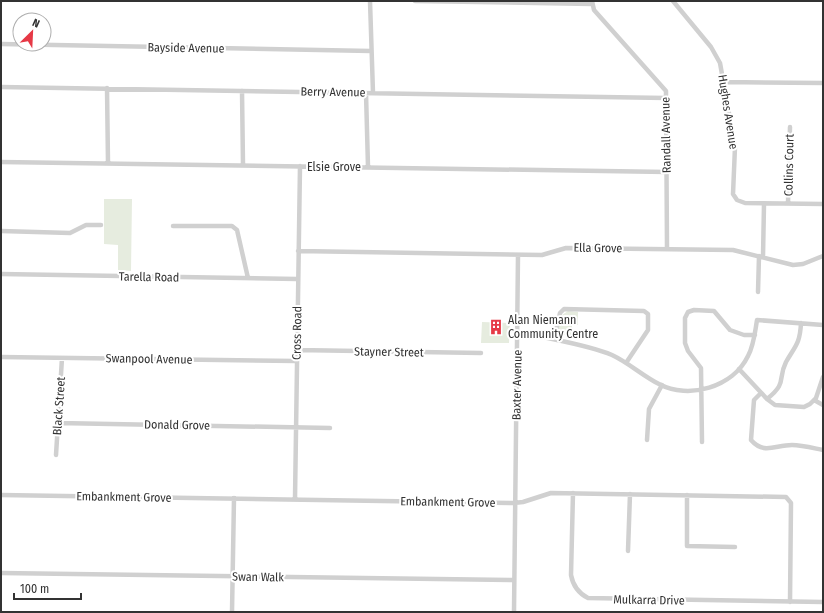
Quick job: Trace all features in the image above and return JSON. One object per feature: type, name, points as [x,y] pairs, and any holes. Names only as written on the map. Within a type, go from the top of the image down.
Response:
[{"type":"street","points":[[370,1],[372,93]]},
{"type":"street","points":[[415,1],[592,3]]},
{"type":"street","name":"Hughes Avenue","points":[[673,1],[711,47],[720,63],[735,146],[734,194],[740,202],[764,204],[823,204]]},
{"type":"street","name":"Randall Avenue","points":[[592,3],[594,10],[664,87],[666,98],[667,249]]},
{"type":"street","name":"Bayside Avenue","points":[[1,44],[371,51]]},
{"type":"street","points":[[724,82],[823,83]]},
{"type":"street","name":"Berry Avenue","points":[[1,86],[666,98]]},
{"type":"street","points":[[107,88],[108,163]]},
{"type":"street","points":[[242,91],[244,165]]},
{"type":"street","points":[[366,93],[368,167]]},
{"type":"street","name":"Collins Court","points":[[788,204],[790,127]]},
{"type":"street","name":"Elsie Grove","points":[[1,162],[667,172]]},
{"type":"street","name":"Cross Road","points":[[295,499],[300,166]]},
{"type":"street","points":[[758,292],[764,204]]},
{"type":"street","points":[[1,231],[70,233],[86,225],[101,225]]},
{"type":"street","points":[[173,226],[232,226],[237,230],[248,278]]},
{"type":"street","name":"Ella Grove","points":[[298,251],[542,255],[566,248],[733,250],[793,265],[804,264],[823,256]]},
{"type":"street","name":"Baxter Avenue","points":[[514,612],[518,255]]},
{"type":"street","name":"Tarella Road","points":[[1,274],[298,279]]},
{"type":"street","points":[[554,339],[560,313],[564,309],[644,310],[648,314],[648,330],[626,363]]},
{"type":"street","points":[[702,442],[703,389],[701,368],[688,351],[685,343],[685,318],[688,312],[694,310],[714,311],[730,330],[744,335],[755,335]]},
{"type":"street","points":[[517,334],[554,339],[612,355],[662,385],[674,390],[691,392],[726,381],[739,369],[748,356],[755,335],[757,320],[823,325]]},
{"type":"street","points":[[767,399],[777,391],[782,382],[784,368],[799,343],[801,323]]},
{"type":"street","name":"Stayner Street","points":[[297,350],[481,353]]},
{"type":"street","name":"Swanpool Avenue","points":[[1,357],[296,361]]},
{"type":"street","name":"Black Street","points":[[56,455],[62,358]]},
{"type":"street","points":[[739,369],[761,393],[775,405],[804,407],[814,400],[823,377]]},
{"type":"street","points":[[647,440],[648,409],[662,385]]},
{"type":"street","points":[[761,393],[754,400],[751,440],[757,447],[764,448],[792,445],[823,450]]},
{"type":"street","points":[[814,400],[823,405]]},
{"type":"street","name":"Donald Grove","points":[[58,423],[330,428]]},
{"type":"street","name":"Embankment Grove","points":[[1,495],[516,503],[552,493],[785,496],[791,497],[790,602]]},
{"type":"street","name":"Mulkarra Drive","points":[[573,493],[572,575],[573,584],[582,595],[594,599],[823,602]]},
{"type":"street","points":[[628,551],[630,494]]},
{"type":"street","points":[[687,495],[687,546],[735,547]]},
{"type":"street","points":[[232,612],[234,498]]},
{"type":"street","name":"Swan Walk","points":[[1,573],[514,580]]},
{"type":"shaded area","points":[[104,199],[132,199],[131,271],[118,270],[118,245],[104,244]]},
{"type":"shaded area","points":[[568,311],[578,312],[578,325],[572,325],[572,336],[557,334],[562,315]]},
{"type":"shaded area","points":[[482,322],[510,323],[509,343],[481,343]]},
{"type":"place","name":"Alan Niemann Community Centre","points":[[496,327]]}]
